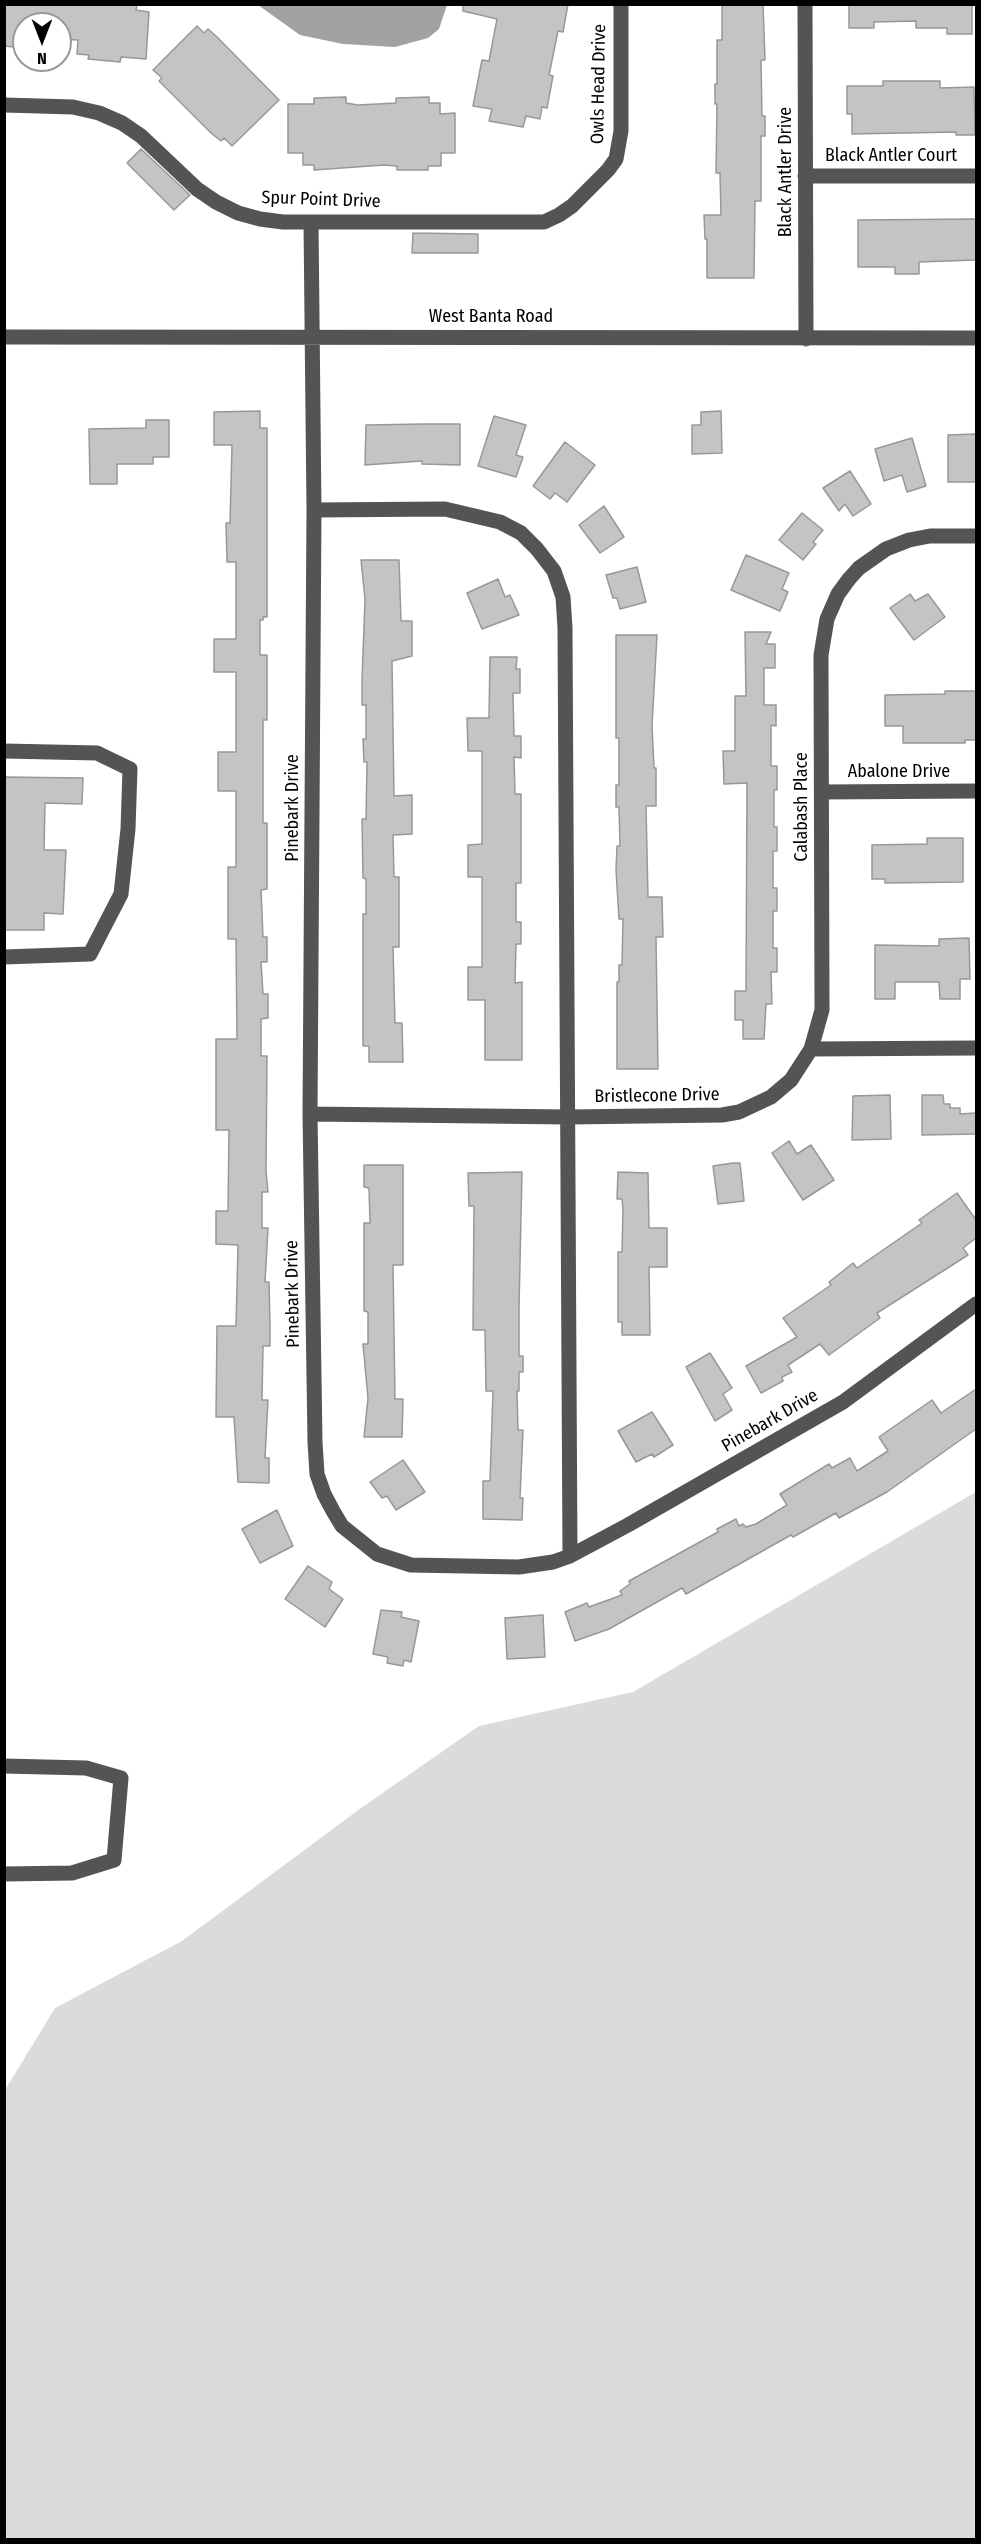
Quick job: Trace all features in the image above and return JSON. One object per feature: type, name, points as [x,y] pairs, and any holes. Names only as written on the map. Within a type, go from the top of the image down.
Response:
[{"type":"street","name":"Owls Head Drive","points":[[588,189],[616,159],[619,146],[621,4]]},
{"type":"street","name":"Black Antler Drive","points":[[805,4],[806,339]]},
{"type":"street","name":"Spur Point Drive","points":[[4,105],[55,105],[99,113],[122,123],[141,136],[198,189],[216,202],[260,219],[311,222],[544,222],[572,206],[588,189]]},
{"type":"street","name":"Black Antler Court","points":[[806,176],[976,176]]},
{"type":"street","name":"Pinebark Drive","points":[[311,222],[314,510],[310,1114],[315,1442],[317,1474],[324,1494],[342,1526],[377,1554],[411,1565],[519,1567],[553,1562],[570,1556],[843,1402],[976,1304]]},
{"type":"street","name":"West Banta Road","points":[[4,337],[976,338]]},
{"type":"street","points":[[314,510],[445,509],[484,516],[521,533],[537,549],[554,571],[563,597],[569,1117],[570,1556]]},
{"type":"street","name":"Calabash Place","points":[[811,1049],[822,1010],[823,636],[834,602],[855,573],[886,549],[909,540],[930,536],[976,536]]},
{"type":"street","points":[[4,751],[97,753],[130,769],[128,829],[121,894],[90,954],[4,957]]},
{"type":"street","name":"Abalone Drive","points":[[822,792],[976,791]]},
{"type":"street","points":[[811,1049],[976,1048]]},
{"type":"street","name":"Bristlecone Drive","points":[[310,1114],[569,1117],[700,1116],[739,1112],[771,1097],[791,1080],[811,1049]]},
{"type":"street","points":[[4,1766],[86,1768],[121,1778],[114,1860],[72,1874],[4,1874]]},
{"type":"shaded area","points":[[447,4],[439,29],[428,38],[395,47],[343,44],[300,35],[258,5]]},
{"type":"shaded area","points":[[976,1492],[976,2539],[5,2539],[5,2090],[55,2008],[182,1941],[361,1808],[479,1726],[633,1692]]},
{"type":"building","points":[[4,4],[137,4],[136,10],[149,12],[146,59],[121,57],[120,62],[88,59],[89,55],[77,54],[78,40],[72,40],[72,12],[12,12],[12,47],[4,46]]},
{"type":"building","points":[[463,4],[568,4],[563,32],[558,31],[549,75],[553,76],[547,108],[542,107],[540,119],[526,116],[523,127],[489,121],[492,109],[473,106],[482,60],[489,61],[497,19],[463,11]]},
{"type":"building","points":[[722,4],[763,4],[765,60],[761,60],[762,116],[765,116],[765,136],[761,136],[761,201],[755,201],[754,278],[707,278],[707,239],[705,239],[704,215],[721,215],[720,173],[716,173],[715,84],[717,84],[717,40],[722,40]]},
{"type":"building","points":[[849,4],[972,4],[972,34],[947,34],[947,28],[916,28],[916,21],[874,22],[874,28],[849,28]]},
{"type":"building","points":[[197,26],[204,33],[208,29],[216,36],[279,100],[232,146],[224,138],[221,141],[211,133],[159,81],[162,78],[153,70]]},
{"type":"building","points":[[883,81],[940,81],[940,88],[974,87],[975,135],[956,135],[956,132],[852,134],[852,114],[847,114],[847,86],[883,86]]},
{"type":"building","points":[[346,97],[346,103],[358,105],[396,103],[396,98],[429,97],[429,103],[440,103],[440,114],[455,113],[455,153],[441,153],[441,166],[428,166],[428,170],[397,170],[397,166],[384,165],[314,170],[314,165],[303,165],[303,153],[288,153],[288,104],[314,104],[314,98]]},
{"type":"building","points":[[141,149],[190,195],[174,210],[127,163]]},
{"type":"building","points":[[976,219],[976,260],[919,262],[919,274],[895,274],[895,267],[858,267],[858,220]]},
{"type":"building","points":[[413,233],[478,234],[478,253],[412,253]]},
{"type":"building","points":[[260,411],[260,428],[267,428],[267,617],[260,620],[260,655],[267,655],[267,720],[263,720],[263,823],[267,823],[267,889],[261,890],[263,937],[267,937],[267,962],[261,962],[263,994],[268,994],[268,1018],[261,1019],[261,1056],[267,1056],[266,1171],[268,1192],[262,1192],[262,1228],[268,1228],[265,1282],[269,1282],[270,1346],[263,1346],[262,1400],[268,1400],[265,1458],[269,1458],[269,1483],[238,1482],[234,1417],[216,1417],[217,1326],[236,1326],[238,1245],[216,1244],[216,1211],[228,1211],[229,1130],[216,1130],[216,1039],[237,1039],[236,939],[228,939],[228,867],[236,867],[236,791],[218,791],[218,752],[236,752],[236,672],[214,672],[214,639],[236,639],[236,562],[227,562],[226,523],[230,523],[232,445],[214,445],[214,412]]},
{"type":"building","points":[[721,411],[722,453],[692,454],[692,425],[701,425],[701,412]]},
{"type":"building","points":[[494,416],[526,425],[516,455],[523,457],[516,477],[478,466]]},
{"type":"building","points":[[146,420],[169,420],[169,457],[153,457],[153,464],[117,464],[117,484],[90,484],[89,429],[146,428]]},
{"type":"building","points":[[460,424],[460,465],[422,464],[422,461],[365,465],[366,425]]},
{"type":"building","points":[[976,434],[976,482],[948,482],[948,435]]},
{"type":"building","points":[[912,438],[926,486],[907,492],[902,475],[884,481],[875,449]]},
{"type":"building","points":[[565,442],[595,465],[567,502],[555,493],[550,499],[533,486]]},
{"type":"building","points":[[850,471],[871,504],[853,516],[845,504],[839,511],[823,488]]},
{"type":"building","points":[[604,506],[624,537],[600,553],[579,525]]},
{"type":"building","points":[[802,513],[823,530],[813,542],[816,544],[803,560],[779,540]]},
{"type":"building","points":[[746,555],[789,573],[782,589],[788,592],[780,611],[731,590]]},
{"type":"building","points":[[361,560],[399,560],[401,621],[412,621],[412,656],[392,661],[394,796],[412,795],[412,834],[393,835],[394,877],[399,877],[399,947],[393,947],[395,1023],[402,1023],[403,1062],[369,1062],[369,1046],[363,1046],[363,914],[366,914],[366,879],[363,878],[362,819],[366,819],[367,762],[364,762],[363,739],[366,739],[366,705],[362,705],[365,599]]},
{"type":"building","points":[[637,567],[646,602],[620,609],[617,598],[613,598],[606,575]]},
{"type":"building","points":[[498,579],[505,597],[510,595],[519,615],[482,629],[467,593]]},
{"type":"building","points":[[910,594],[915,601],[928,594],[945,617],[914,640],[890,608]]},
{"type":"building","points":[[745,632],[771,632],[766,644],[775,644],[775,668],[764,668],[764,705],[776,705],[776,726],[771,725],[771,766],[777,766],[777,790],[774,790],[774,827],[777,827],[777,851],[773,851],[773,888],[777,888],[777,911],[773,911],[773,948],[777,948],[777,972],[771,972],[772,1004],[766,1004],[764,1039],[743,1039],[743,1020],[735,1020],[735,991],[746,991],[747,783],[724,784],[723,751],[735,751],[735,696],[746,696]]},
{"type":"building","points":[[616,635],[657,635],[652,726],[654,768],[656,768],[656,806],[646,806],[648,897],[662,897],[663,937],[656,937],[658,1069],[617,1069],[617,982],[619,982],[619,965],[622,965],[623,919],[619,919],[616,870],[617,846],[620,846],[619,807],[616,807],[616,785],[619,785],[619,738],[616,738]]},
{"type":"building","points":[[490,657],[517,657],[516,669],[520,669],[520,693],[513,693],[514,736],[521,736],[521,758],[514,757],[515,794],[521,794],[521,883],[516,883],[516,922],[521,922],[521,944],[516,944],[515,983],[522,982],[522,1060],[485,1060],[485,1000],[468,1000],[468,967],[482,967],[482,877],[468,877],[468,845],[482,844],[482,751],[468,751],[467,718],[489,718]]},
{"type":"building","points":[[945,691],[976,691],[976,740],[965,740],[965,743],[903,743],[903,726],[885,726],[885,695],[945,694]]},
{"type":"building","points":[[4,777],[83,778],[82,804],[45,803],[44,850],[66,850],[63,914],[44,913],[44,930],[4,930]]},
{"type":"building","points":[[927,838],[963,838],[963,882],[885,883],[885,879],[872,879],[872,845],[927,844]]},
{"type":"building","points":[[969,938],[970,979],[960,979],[960,999],[940,999],[939,982],[895,982],[895,999],[875,999],[875,945],[939,946],[939,939]]},
{"type":"building","points":[[890,1095],[891,1139],[852,1140],[853,1096]]},
{"type":"building","points":[[922,1095],[943,1095],[944,1104],[950,1104],[950,1108],[960,1108],[960,1114],[976,1113],[976,1134],[922,1135]]},
{"type":"building","points":[[789,1141],[797,1154],[811,1145],[834,1180],[803,1200],[772,1153]]},
{"type":"building","points":[[740,1163],[744,1201],[718,1204],[713,1166]]},
{"type":"building","points":[[364,1165],[403,1165],[403,1265],[393,1265],[395,1399],[403,1399],[402,1437],[364,1437],[368,1398],[363,1344],[368,1344],[368,1312],[364,1311],[364,1223],[370,1223],[369,1188],[364,1187]]},
{"type":"building","points":[[522,1172],[519,1356],[523,1356],[523,1372],[519,1372],[519,1391],[517,1391],[518,1430],[523,1430],[520,1498],[523,1498],[522,1520],[483,1519],[483,1481],[490,1481],[493,1391],[486,1391],[485,1330],[473,1330],[474,1206],[469,1206],[468,1173]]},
{"type":"building","points":[[618,1172],[648,1173],[649,1228],[667,1228],[667,1267],[649,1267],[650,1335],[622,1335],[622,1322],[618,1322],[618,1252],[622,1252],[623,1210],[622,1199],[617,1199]]},
{"type":"building","points":[[957,1193],[976,1220],[976,1238],[963,1248],[968,1255],[877,1313],[880,1318],[829,1355],[820,1344],[788,1365],[792,1372],[782,1377],[783,1381],[761,1393],[746,1366],[797,1337],[783,1318],[831,1285],[829,1282],[853,1263],[857,1268],[922,1223],[919,1220]]},
{"type":"building","points":[[710,1353],[732,1388],[723,1394],[732,1410],[715,1421],[686,1367]]},
{"type":"building","points":[[976,1389],[976,1429],[887,1492],[839,1518],[836,1513],[793,1537],[791,1535],[686,1594],[682,1588],[609,1629],[575,1641],[565,1612],[587,1603],[589,1607],[622,1595],[620,1591],[630,1584],[629,1581],[718,1532],[717,1529],[736,1519],[739,1526],[743,1524],[746,1527],[756,1524],[787,1505],[780,1494],[829,1464],[832,1468],[850,1458],[857,1471],[888,1451],[879,1437],[932,1400],[941,1413]]},
{"type":"building","points":[[652,1412],[673,1445],[654,1457],[652,1454],[636,1462],[618,1431]]},
{"type":"building","points":[[403,1460],[425,1492],[396,1510],[387,1496],[382,1498],[370,1482]]},
{"type":"building","points":[[277,1510],[293,1546],[260,1563],[242,1529]]},
{"type":"building","points":[[308,1566],[332,1582],[329,1589],[343,1599],[325,1627],[285,1599]]},
{"type":"building","points":[[381,1610],[402,1612],[401,1617],[419,1621],[411,1662],[404,1660],[403,1666],[387,1663],[388,1657],[373,1654]]},
{"type":"building","points":[[543,1615],[545,1657],[507,1659],[505,1618]]}]
